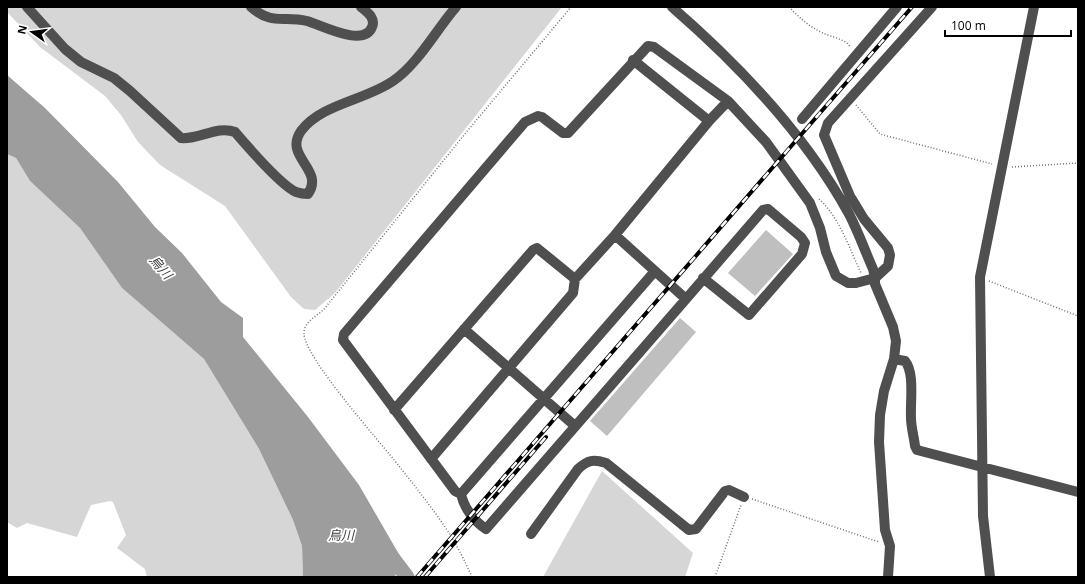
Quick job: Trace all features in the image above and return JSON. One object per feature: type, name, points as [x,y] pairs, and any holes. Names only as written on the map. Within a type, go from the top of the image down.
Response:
[{"type":"street","points":[[27,7],[65,49],[80,62],[114,78],[181,138],[188,139],[223,130],[235,132],[285,184],[295,191],[308,194],[313,182],[312,174],[299,156],[296,144],[298,137],[310,120],[394,81],[407,69],[456,7]]},
{"type":"street","points":[[251,7],[272,19],[304,20],[342,33],[359,36],[371,30],[373,24],[372,18],[361,7]]},
{"type":"street","points":[[672,7],[750,81],[811,154],[849,214],[873,269],[875,284],[894,327],[896,341],[894,359],[884,391],[880,422],[885,530],[890,546],[888,577]]},
{"type":"street","points":[[802,119],[897,7]]},
{"type":"street","points":[[461,494],[455,491],[346,345],[343,340],[344,334],[525,122],[538,116],[542,117],[563,133],[568,133],[633,60],[648,46],[654,47],[728,101],[766,142],[810,203],[820,228],[826,252],[836,276],[848,283],[865,281],[875,278],[888,266],[890,255],[888,248],[864,220],[850,196],[840,174],[836,160],[825,140],[825,129],[828,123],[932,7]]},
{"type":"street","points":[[990,577],[983,516],[981,467],[980,277],[1034,7]]},
{"type":"street","points":[[633,60],[709,121]]},
{"type":"street","points":[[431,459],[573,293],[575,280],[615,235],[709,121],[728,101]]},
{"type":"street","points":[[461,494],[463,505],[480,525],[486,529],[763,210],[768,209],[802,237],[805,243],[802,254],[749,315],[704,278]]},
{"type":"street","points":[[615,235],[686,299]]},
{"type":"street","points":[[394,410],[533,250],[537,248],[575,280]]},
{"type":"street","points":[[461,494],[655,271]]},
{"type":"street","points":[[464,329],[575,426]]},
{"type":"street","points":[[894,359],[905,361],[909,365],[912,399],[911,418],[915,446],[917,450],[1078,492]]},
{"type":"street","points":[[531,534],[578,469],[587,461],[597,460],[606,463],[689,530],[696,529],[725,491],[729,490],[744,497]]},
{"type":"path","points":[[472,577],[459,549],[443,524],[398,465],[346,403],[319,365],[304,338],[305,325],[325,308],[464,135],[571,7]]},
{"type":"path","points":[[789,7],[807,25],[849,45],[854,57]]},
{"type":"path","points":[[851,99],[880,134],[1003,167],[1078,163]]},
{"type":"path","points":[[819,199],[828,207],[835,219],[865,281]]},
{"type":"path","points":[[980,277],[1078,316]]},
{"type":"path","points":[[715,577],[744,497],[890,546]]},
{"type":"shaded area","points":[[7,7],[562,7],[335,293],[315,310],[304,309],[291,297],[225,206],[160,165],[138,142],[121,115],[105,96],[40,47],[7,12]]},
{"type":"shaded area","points":[[7,154],[16,158],[30,181],[80,228],[122,288],[204,359],[259,449],[293,520],[302,546],[303,577],[147,577],[145,569],[117,548],[126,535],[113,502],[110,501],[91,505],[77,537],[27,523],[17,528],[7,522]]},
{"type":"shaded area","points":[[602,471],[693,553],[685,577],[543,577]]},
{"type":"water","name":"烏川","points":[[7,75],[45,108],[118,182],[155,227],[182,253],[221,302],[243,318],[243,337],[308,417],[359,485],[400,556],[395,577],[303,577],[302,546],[293,520],[259,449],[204,359],[122,288],[80,228],[30,181],[16,158],[7,154]]},
{"type":"building","points":[[766,230],[793,254],[755,296],[728,273]]},
{"type":"building","points":[[680,318],[696,332],[607,436],[590,421]]},
{"type":"waterway","points":[[385,548],[407,577]]},
{"type":"railway","points":[[417,577],[912,7]]},
{"type":"railway","points":[[425,577],[546,437]]}]
